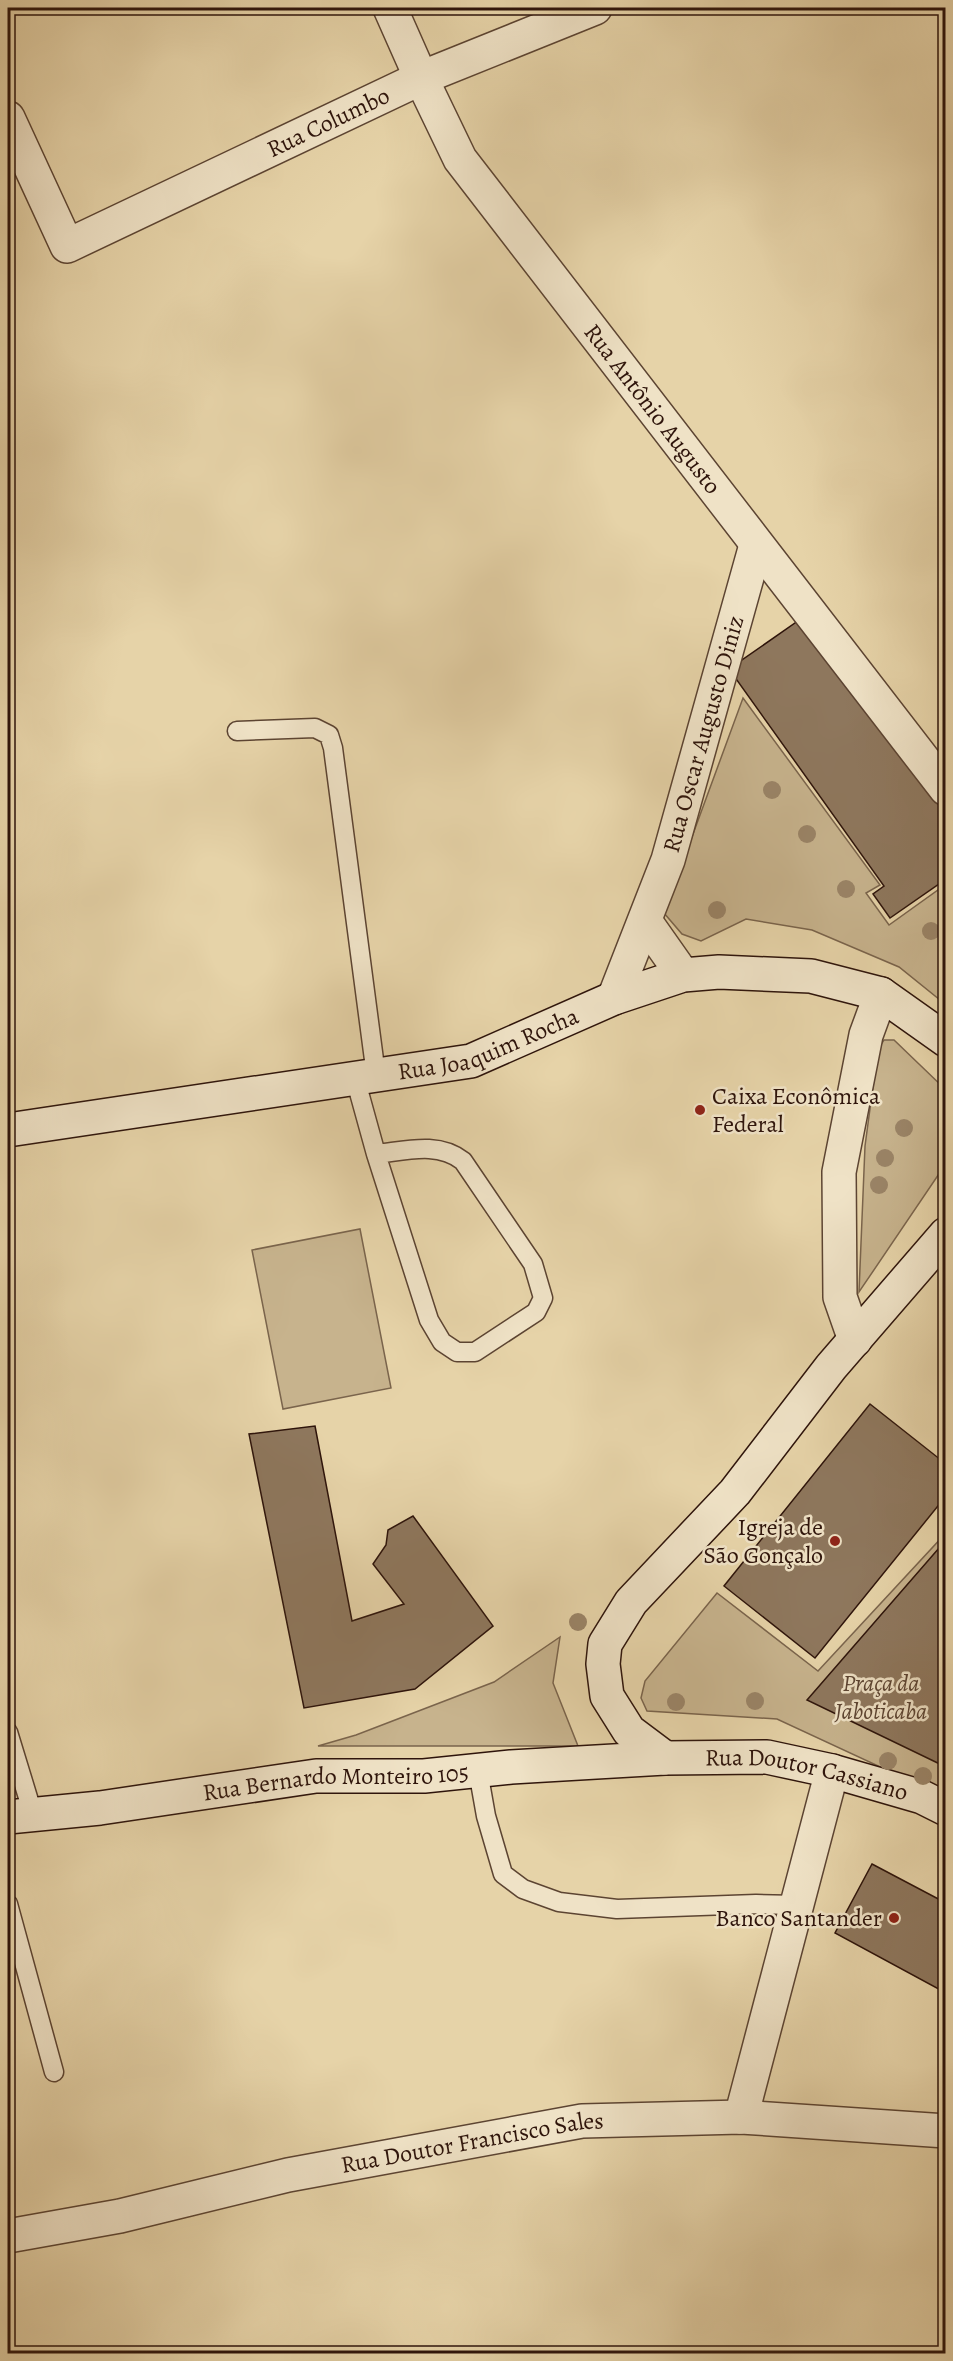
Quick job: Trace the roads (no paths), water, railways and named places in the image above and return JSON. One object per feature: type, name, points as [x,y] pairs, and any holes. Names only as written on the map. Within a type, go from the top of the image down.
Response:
[{"type":"street","name":"Rua Antônio Augusto","points":[[390,8],[460,159],[945,789]]},
{"type":"street","name":"Rua Columbo","points":[[8,118],[67,246],[421,78],[596,8]]},
{"type":"street","name":"Rua Oscar Augusto Diniz","points":[[614,998],[668,860],[756,545]]},
{"type":"street","points":[[645,921],[683,975]]},
{"type":"street","name":"Rua Joaquim Rocha","points":[[8,1130],[471,1061],[614,998],[683,975],[719,972],[811,976],[881,994],[945,1040]]},
{"type":"street","points":[[855,1340],[840,1297],[839,1172],[866,1035],[881,994]]},
{"type":"street","points":[[665,1758],[629,1731],[607,1696],[603,1664],[606,1644],[631,1602],[735,1492],[855,1340],[945,1234]]},
{"type":"street","name":"Rua Doutor Cassiano","points":[[665,1758],[767,1757],[832,1771],[922,1797],[945,1809]]},
{"type":"street","name":"Rua Bernardo Monteiro 105","points":[[20,1816],[100,1808],[316,1776],[424,1776],[665,1758]]},
{"type":"street","points":[[741,2117],[832,1771]]},
{"type":"street","name":"Rua Doutor Francisco Sales","points":[[8,2236],[120,2216],[288,2175],[582,2121],[741,2117],[945,2131]]},
{"type":"lane","points":[[237,731],[315,728],[329,735],[333,748],[365,1076],[376,1154],[429,1320],[442,1342],[457,1352],[475,1352],[536,1312],[543,1298],[533,1264],[463,1161],[452,1152],[433,1148],[376,1154]]},
{"type":"lane","points":[[8,1732],[20,1816]]},
{"type":"lane","points":[[478,1771],[486,1816],[502,1874],[523,1889],[559,1902],[616,1910],[756,1904],[797,1905]]},
{"type":"lane","points":[[8,1904],[54,2072]]},
{"type":"place","name":"Caixa Econômica Federal","points":[[700,1110]]},
{"type":"place","name":"Igreja de São Gonçalo","points":[[835,1541]]},
{"type":"place","name":"Banco Santander","points":[[894,1918]]},
{"type":"park label","name":"Praça da Jaboticaba","points":[[881,1697]]}]
